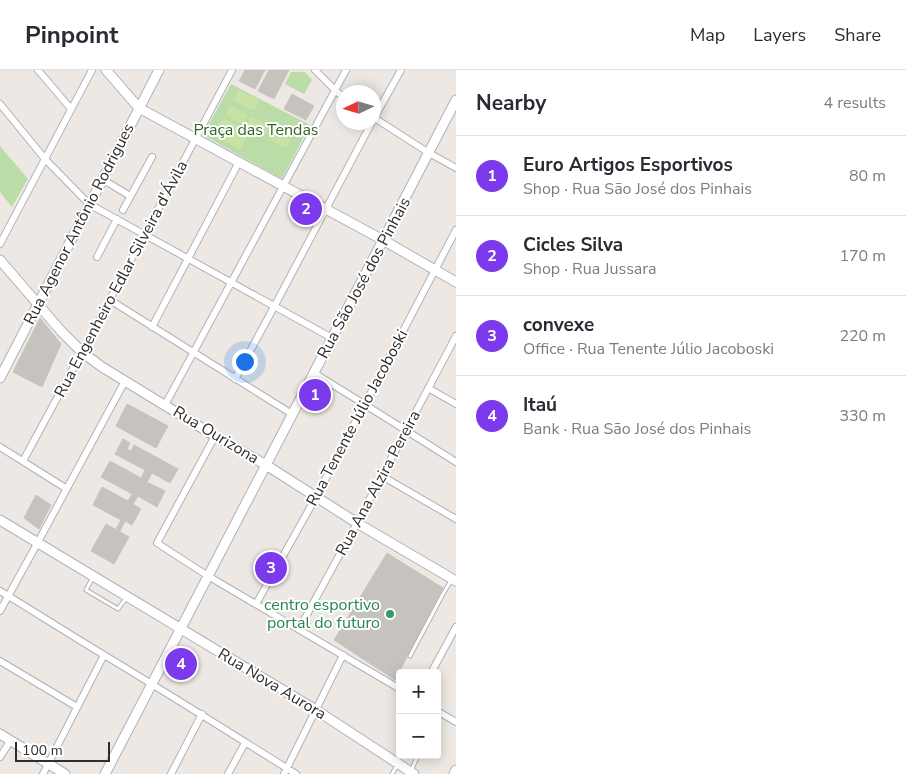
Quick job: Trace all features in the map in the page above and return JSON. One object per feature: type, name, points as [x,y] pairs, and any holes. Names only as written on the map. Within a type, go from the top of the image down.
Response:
[{"type":"street","points":[[38,70],[71,109]]},
{"type":"street","points":[[0,244],[92,70]]},
{"type":"street","points":[[106,70],[140,108],[383,240],[456,282]]},
{"type":"street","name":"Rua Agenor Antônio Rodrigues","points":[[0,378],[159,70]]},
{"type":"street","name":"Rua Engenheiro Edlar Silveira d'Ávila","points":[[23,461],[232,70]]},
{"type":"street","points":[[315,70],[335,90]]},
{"type":"street","points":[[165,405],[346,70]]},
{"type":"street","points":[[381,105],[401,70]]},
{"type":"street","name":"Rua São José dos Pinhais","points":[[105,774],[456,100]]},
{"type":"street","points":[[0,104],[45,159],[89,204],[332,338]]},
{"type":"street","points":[[381,124],[456,168]]},
{"type":"street","points":[[235,378],[367,130]]},
{"type":"street","points":[[123,210],[152,157]]},
{"type":"street","points":[[152,327],[239,162]]},
{"type":"street","points":[[102,179],[130,196]]},
{"type":"street","points":[[97,257],[117,219]]},
{"type":"street","name":"Rua Tenente Júlio Jacoboski","points":[[256,604],[316,497],[456,230]]},
{"type":"street","name":"Rua Ourizona","points":[[0,260],[61,331],[82,352],[102,367],[266,465],[358,523],[454,579]]},
{"type":"street","points":[[110,300],[292,414]]},
{"type":"street","name":"Rua Ana Alzira Pereira","points":[[299,629],[358,523],[405,430],[454,345],[456,336]]},
{"type":"street","points":[[314,373],[456,462]]},
{"type":"street","points":[[0,611],[125,381]]},
{"type":"street","points":[[428,388],[456,404]]},
{"type":"street","points":[[215,436],[157,543],[208,576],[396,687]]},
{"type":"street","points":[[0,447],[67,489]]},
{"type":"street","points":[[382,476],[456,519]]},
{"type":"street","name":"Rua Nova Aurora","points":[[0,520],[316,710],[413,773]]},
{"type":"street","points":[[0,591],[202,714],[286,771],[296,774]]},
{"type":"street","points":[[433,669],[456,627]]},
{"type":"street","points":[[43,774],[104,655]]},
{"type":"street","points":[[286,771],[343,656]]},
{"type":"street","points":[[0,661],[77,707]]},
{"type":"street","points":[[441,713],[456,722]]},
{"type":"street","points":[[171,774],[202,714]]},
{"type":"street","points":[[0,734],[65,774]]},
{"type":"street","points":[[0,757],[10,740]]},
{"type":"street","points":[[228,774],[245,743]]},
{"type":"street","points":[[454,774],[456,770]]},
{"type":"lane","points":[[93,576],[86,590],[118,609],[127,597]]},
{"type":"lane","points":[[410,656],[442,594],[454,579]]},
{"type":"lane","points":[[413,773],[417,759]]},
{"type":"lane","points":[[392,774],[398,763]]},
{"type":"green space","points":[[291,72],[305,72],[312,80],[304,94],[285,84]]},
{"type":"green space","name":"Praça das Tendas","points":[[231,84],[310,125],[282,179],[203,135]]},
{"type":"green space","points":[[239,90],[259,101],[254,111],[233,100]]},
{"type":"green space","points":[[230,105],[248,115],[243,124],[225,115]]},
{"type":"green space","points":[[251,116],[269,126],[264,136],[246,126]]},
{"type":"green space","points":[[223,118],[249,132],[240,150],[213,135]]},
{"type":"green space","points":[[273,131],[291,140],[286,148],[269,139]]},
{"type":"green space","points":[[0,146],[28,179],[12,207],[0,192]]},
{"type":"building","points":[[245,70],[265,70],[255,89],[239,81]]},
{"type":"building","points":[[269,70],[289,70],[274,99],[258,91]]},
{"type":"building","points":[[292,94],[314,106],[306,120],[284,109]]},
{"type":"building","points":[[40,318],[61,344],[42,387],[13,372]]},
{"type":"building","points":[[127,404],[168,426],[156,448],[116,426]]},
{"type":"building","points":[[123,439],[130,443],[127,449],[131,451],[134,445],[178,469],[170,483],[152,473],[147,482],[165,491],[157,507],[138,496],[133,504],[141,509],[132,525],[125,521],[120,531],[116,529],[121,520],[93,505],[102,487],[128,501],[132,494],[101,477],[110,461],[141,478],[145,470],[115,454]]},
{"type":"building","points":[[36,495],[51,505],[39,529],[24,518]]},
{"type":"building","points":[[106,524],[129,537],[114,564],[91,551]]},
{"type":"building","name":"centro esportivo portal do futuro","points":[[387,553],[443,588],[401,669],[396,669],[395,680],[334,640]]},
{"type":"building","points":[[175,652],[193,665],[187,675],[170,663]]},
{"type":"place","name":"Cicles Silva","points":[[306,209]]},
{"type":"place","name":"Euro Artigos Esportivos","points":[[315,395]]},
{"type":"place","name":"convexe","points":[[271,568]]},
{"type":"place","name":"centro esportivo portal do futuro","points":[[390,614]]},
{"type":"place","name":"Itaú","points":[[181,664]]}]
